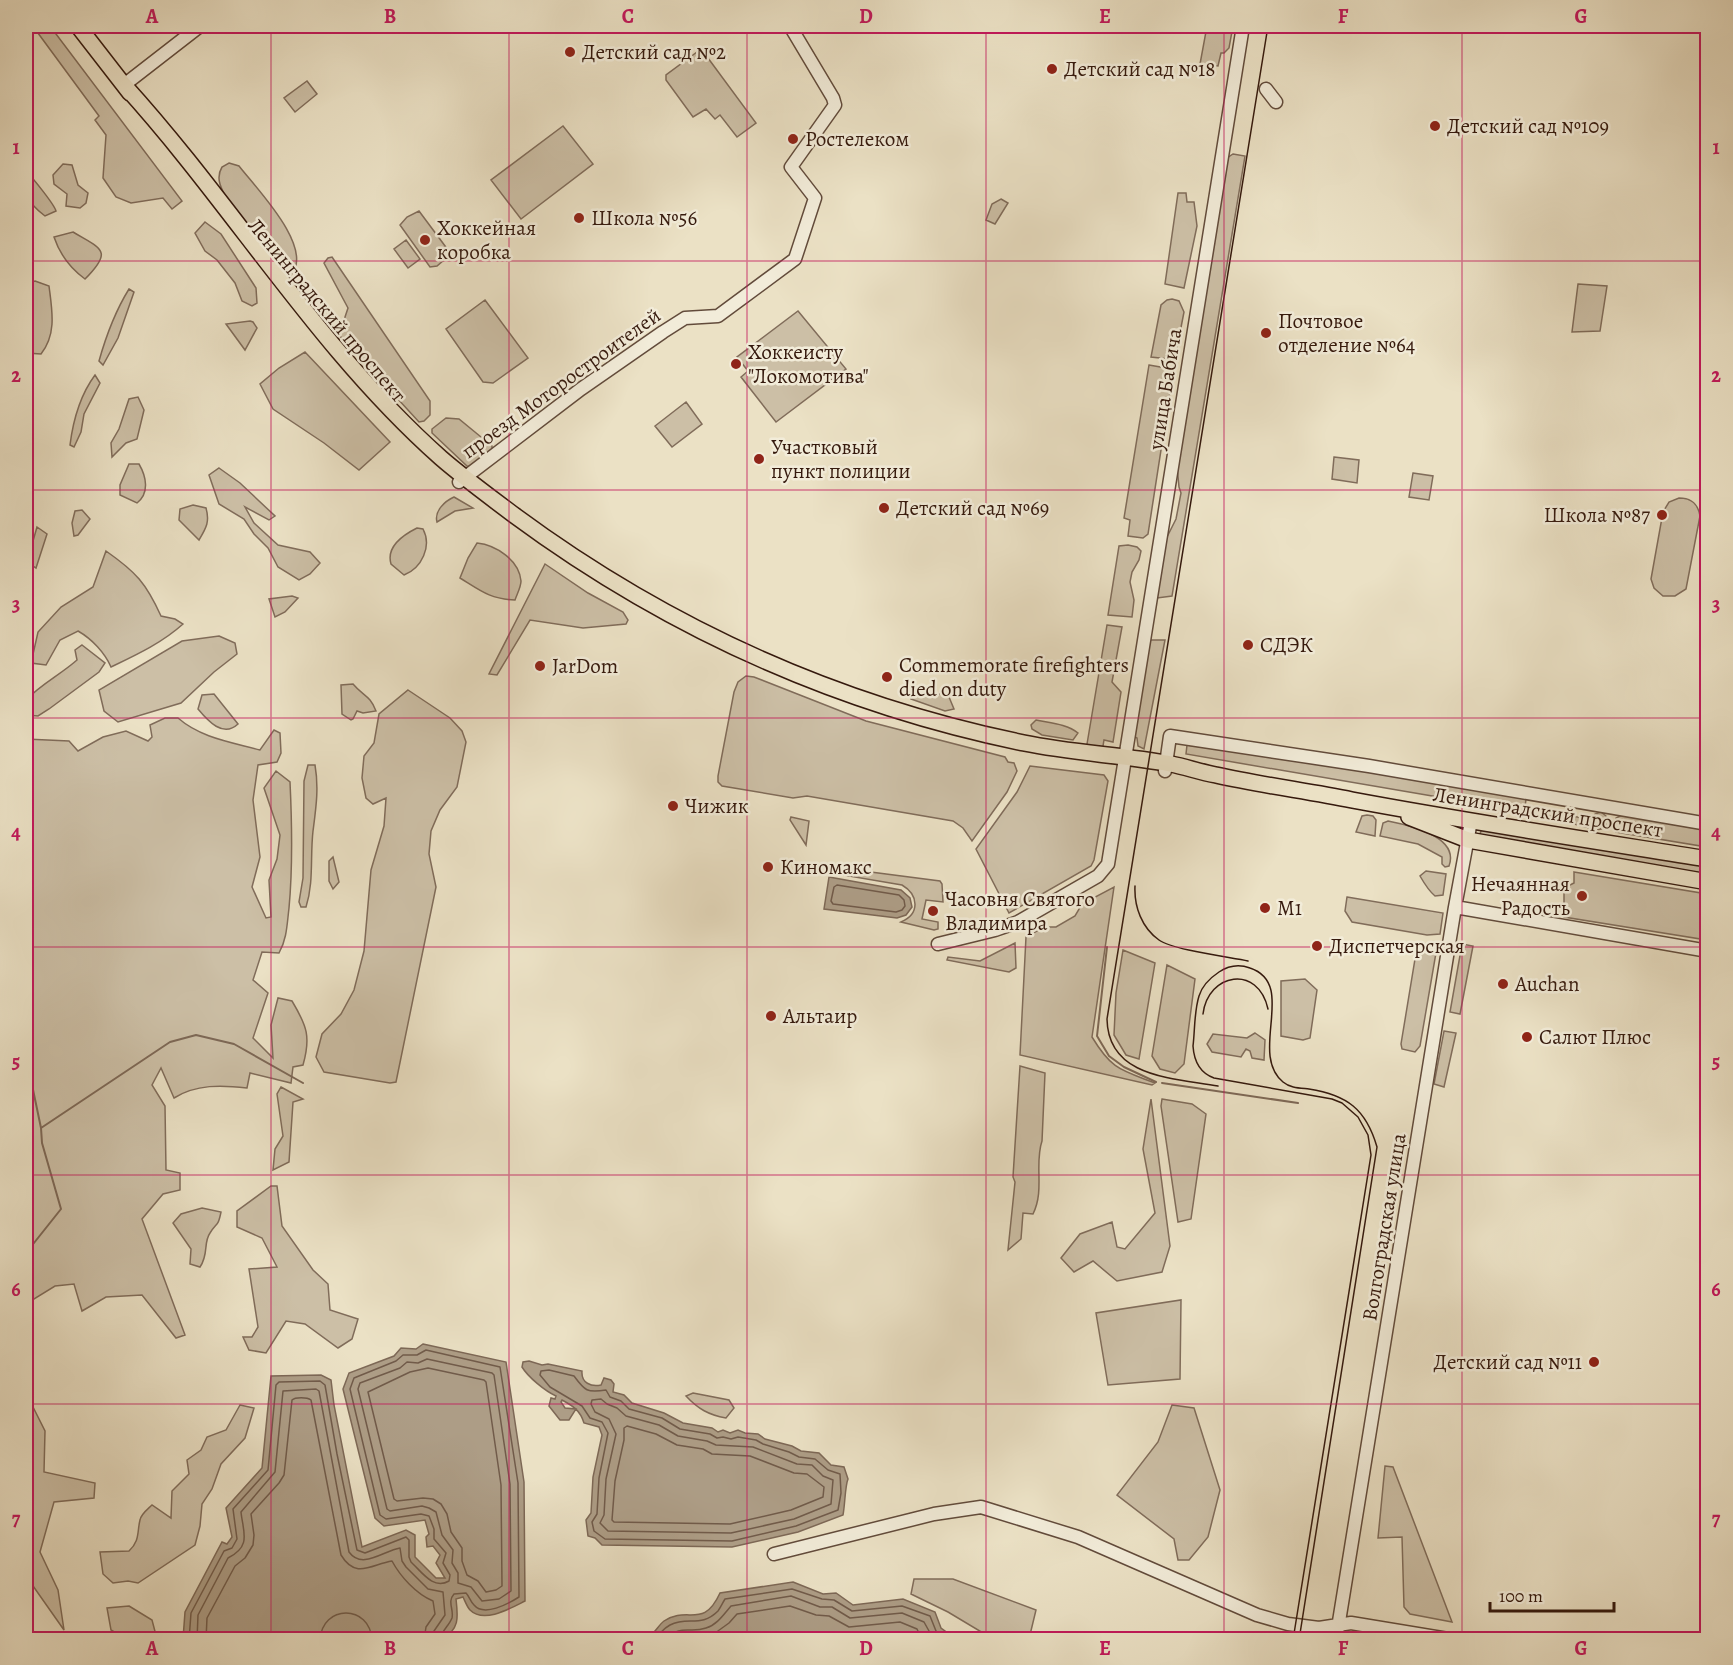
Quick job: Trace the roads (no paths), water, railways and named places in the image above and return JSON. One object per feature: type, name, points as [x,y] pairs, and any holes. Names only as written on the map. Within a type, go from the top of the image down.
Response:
[{"type":"main road","name":"Ленинградский проспект","points":[[78,26],[124,85],[161,126],[339,354],[370,389],[462,479],[604,577],[692,626],[795,674],[838,691],[900,712],[1028,744],[1381,806],[1707,859]]},
{"type":"main road","name":"Ленинградский проспект","points":[[1381,806],[1468,840],[1707,882]]},
{"type":"street","points":[[124,85],[200,26]]},
{"type":"street","name":"проезд Моторостроителей","points":[[462,479],[581,389],[685,318],[718,316],[795,260],[815,198],[791,167],[835,105],[790,26]]},
{"type":"street","name":"улица Бабича","points":[[938,944],[1018,922],[1105,870],[1243,26]]},
{"type":"street","points":[[1266,89],[1276,102]]},
{"type":"street","points":[[1165,767],[1170,736],[1369,766],[1707,824]]},
{"type":"street","name":"Волгоградская улица","points":[[1336,1640],[1471,821]]},
{"type":"street","points":[[1455,907],[1707,951]]},
{"type":"street","points":[[774,1554],[934,1514],[981,1507],[1078,1536],[1257,1615],[1288,1624],[1319,1628],[1351,1623],[1454,1640]]},
{"type":"water","points":[[829,877],[901,890],[910,898],[912,907],[906,915],[897,918],[824,909]]},
{"type":"water","points":[[423,1344],[506,1362],[524,1482],[525,1601],[498,1613],[483,1615],[470,1610],[463,1597],[456,1599],[455,1627],[442,1639],[352,1640],[346,1635],[339,1640],[183,1639],[185,1612],[222,1542],[227,1544],[232,1537],[226,1508],[262,1468],[271,1376],[321,1375],[331,1380],[362,1547],[406,1530],[415,1535],[415,1557],[436,1578],[445,1578],[436,1563],[440,1555],[433,1546],[427,1547],[426,1537],[429,1534],[425,1520],[384,1526],[375,1518],[343,1389],[349,1373],[394,1356],[401,1348],[416,1349]]},
{"type":"water","points":[[529,1361],[582,1371],[583,1379],[590,1385],[601,1385],[604,1378],[611,1380],[614,1384],[613,1392],[624,1395],[632,1403],[664,1413],[683,1423],[712,1428],[718,1432],[723,1430],[730,1433],[738,1430],[758,1434],[765,1439],[792,1446],[801,1451],[819,1453],[831,1465],[844,1467],[848,1479],[843,1515],[798,1532],[732,1547],[602,1545],[595,1538],[588,1536],[586,1520],[591,1513],[593,1477],[602,1435],[599,1427],[584,1423],[576,1409],[569,1420],[560,1420],[549,1406],[551,1398],[555,1399],[556,1396],[537,1383],[522,1367],[523,1362]],"holes":[[[562,1400],[570,1404],[576,1409],[565,1408]]]},
{"type":"water","points":[[793,1582],[823,1594],[836,1593],[853,1605],[903,1599],[935,1612],[941,1628],[956,1639],[627,1639],[630,1636],[654,1632],[664,1621],[673,1617],[701,1614],[714,1604],[720,1593]]},
{"type":"waterway","points":[[1107,947],[1097,1036],[1109,1056],[1124,1067],[1156,1082]]},
{"type":"waterway","points":[[26,1253],[61,1209],[42,1143],[41,1128],[170,1042],[196,1035],[234,1044],[303,1083]]},
{"type":"waterway","points":[[26,1056],[41,1128]]},
{"type":"waterway","points":[[1162,1083],[1298,1103]]},
{"type":"tram line","points":[[1218,1086],[1163,1077],[1131,1064],[1118,1053],[1110,1038],[1107,1019],[1268,26]]},
{"type":"tram line","points":[[1135,886],[1140,916],[1159,940],[1188,950],[1248,961]]},
{"type":"tram line","points":[[1293,1640],[1371,1155],[1368,1135],[1358,1117],[1342,1103],[1332,1099],[1214,1078],[1199,1066],[1193,1046],[1199,996],[1212,977],[1234,966],[1250,968],[1264,976],[1270,988],[1272,1003],[1270,1054],[1274,1069],[1283,1082],[1292,1087],[1334,1095],[1353,1106],[1367,1123],[1377,1147],[1299,1640]]},
{"type":"tram line","points":[[1203,1014],[1207,1000],[1214,990],[1234,979],[1244,980],[1254,985],[1263,995],[1268,1009]]},
{"type":"place","name":"Детский сад №2","points":[[570,52]]},
{"type":"place","name":"Детский сад №18","points":[[1052,69]]},
{"type":"place","name":"Детский сад №109","points":[[1435,126]]},
{"type":"place","name":"Ростелеком","points":[[793,139]]},
{"type":"place","name":"Школа №56","points":[[579,218]]},
{"type":"place","name":"Хоккейная коробка","points":[[425,240]]},
{"type":"place","name":"Почтовое отделение №64","points":[[1266,333]]},
{"type":"place","name":"Хоккеисту \"Локомотива\"","points":[[736,364]]},
{"type":"place","name":"Участковый пункт полиции","points":[[759,459]]},
{"type":"place","name":"Детский сад №69","points":[[884,508]]},
{"type":"place","name":"Школа №87","points":[[1662,515]]},
{"type":"place","name":"СДЭК","points":[[1248,645]]},
{"type":"place","name":"JarDom","points":[[540,666]]},
{"type":"place","name":"Commemorate firefighters died on duty","points":[[887,677]]},
{"type":"place","name":"Чижик","points":[[673,806]]},
{"type":"place","name":"Киномакс","points":[[768,867]]},
{"type":"place","name":"Нечаянная Радость","points":[[1582,896]]},
{"type":"place","name":"М1","points":[[1265,908]]},
{"type":"place","name":"Часовня Святого Владимира","points":[[933,911]]},
{"type":"place","name":"Диспетчерская","points":[[1317,946]]},
{"type":"place","name":"Auchan","points":[[1503,984]]},
{"type":"place","name":"Альтаир","points":[[771,1016]]},
{"type":"place","name":"Салют Плюс","points":[[1527,1037]]},
{"type":"place","name":"Детский сад №11","points":[[1594,1362]]}]
